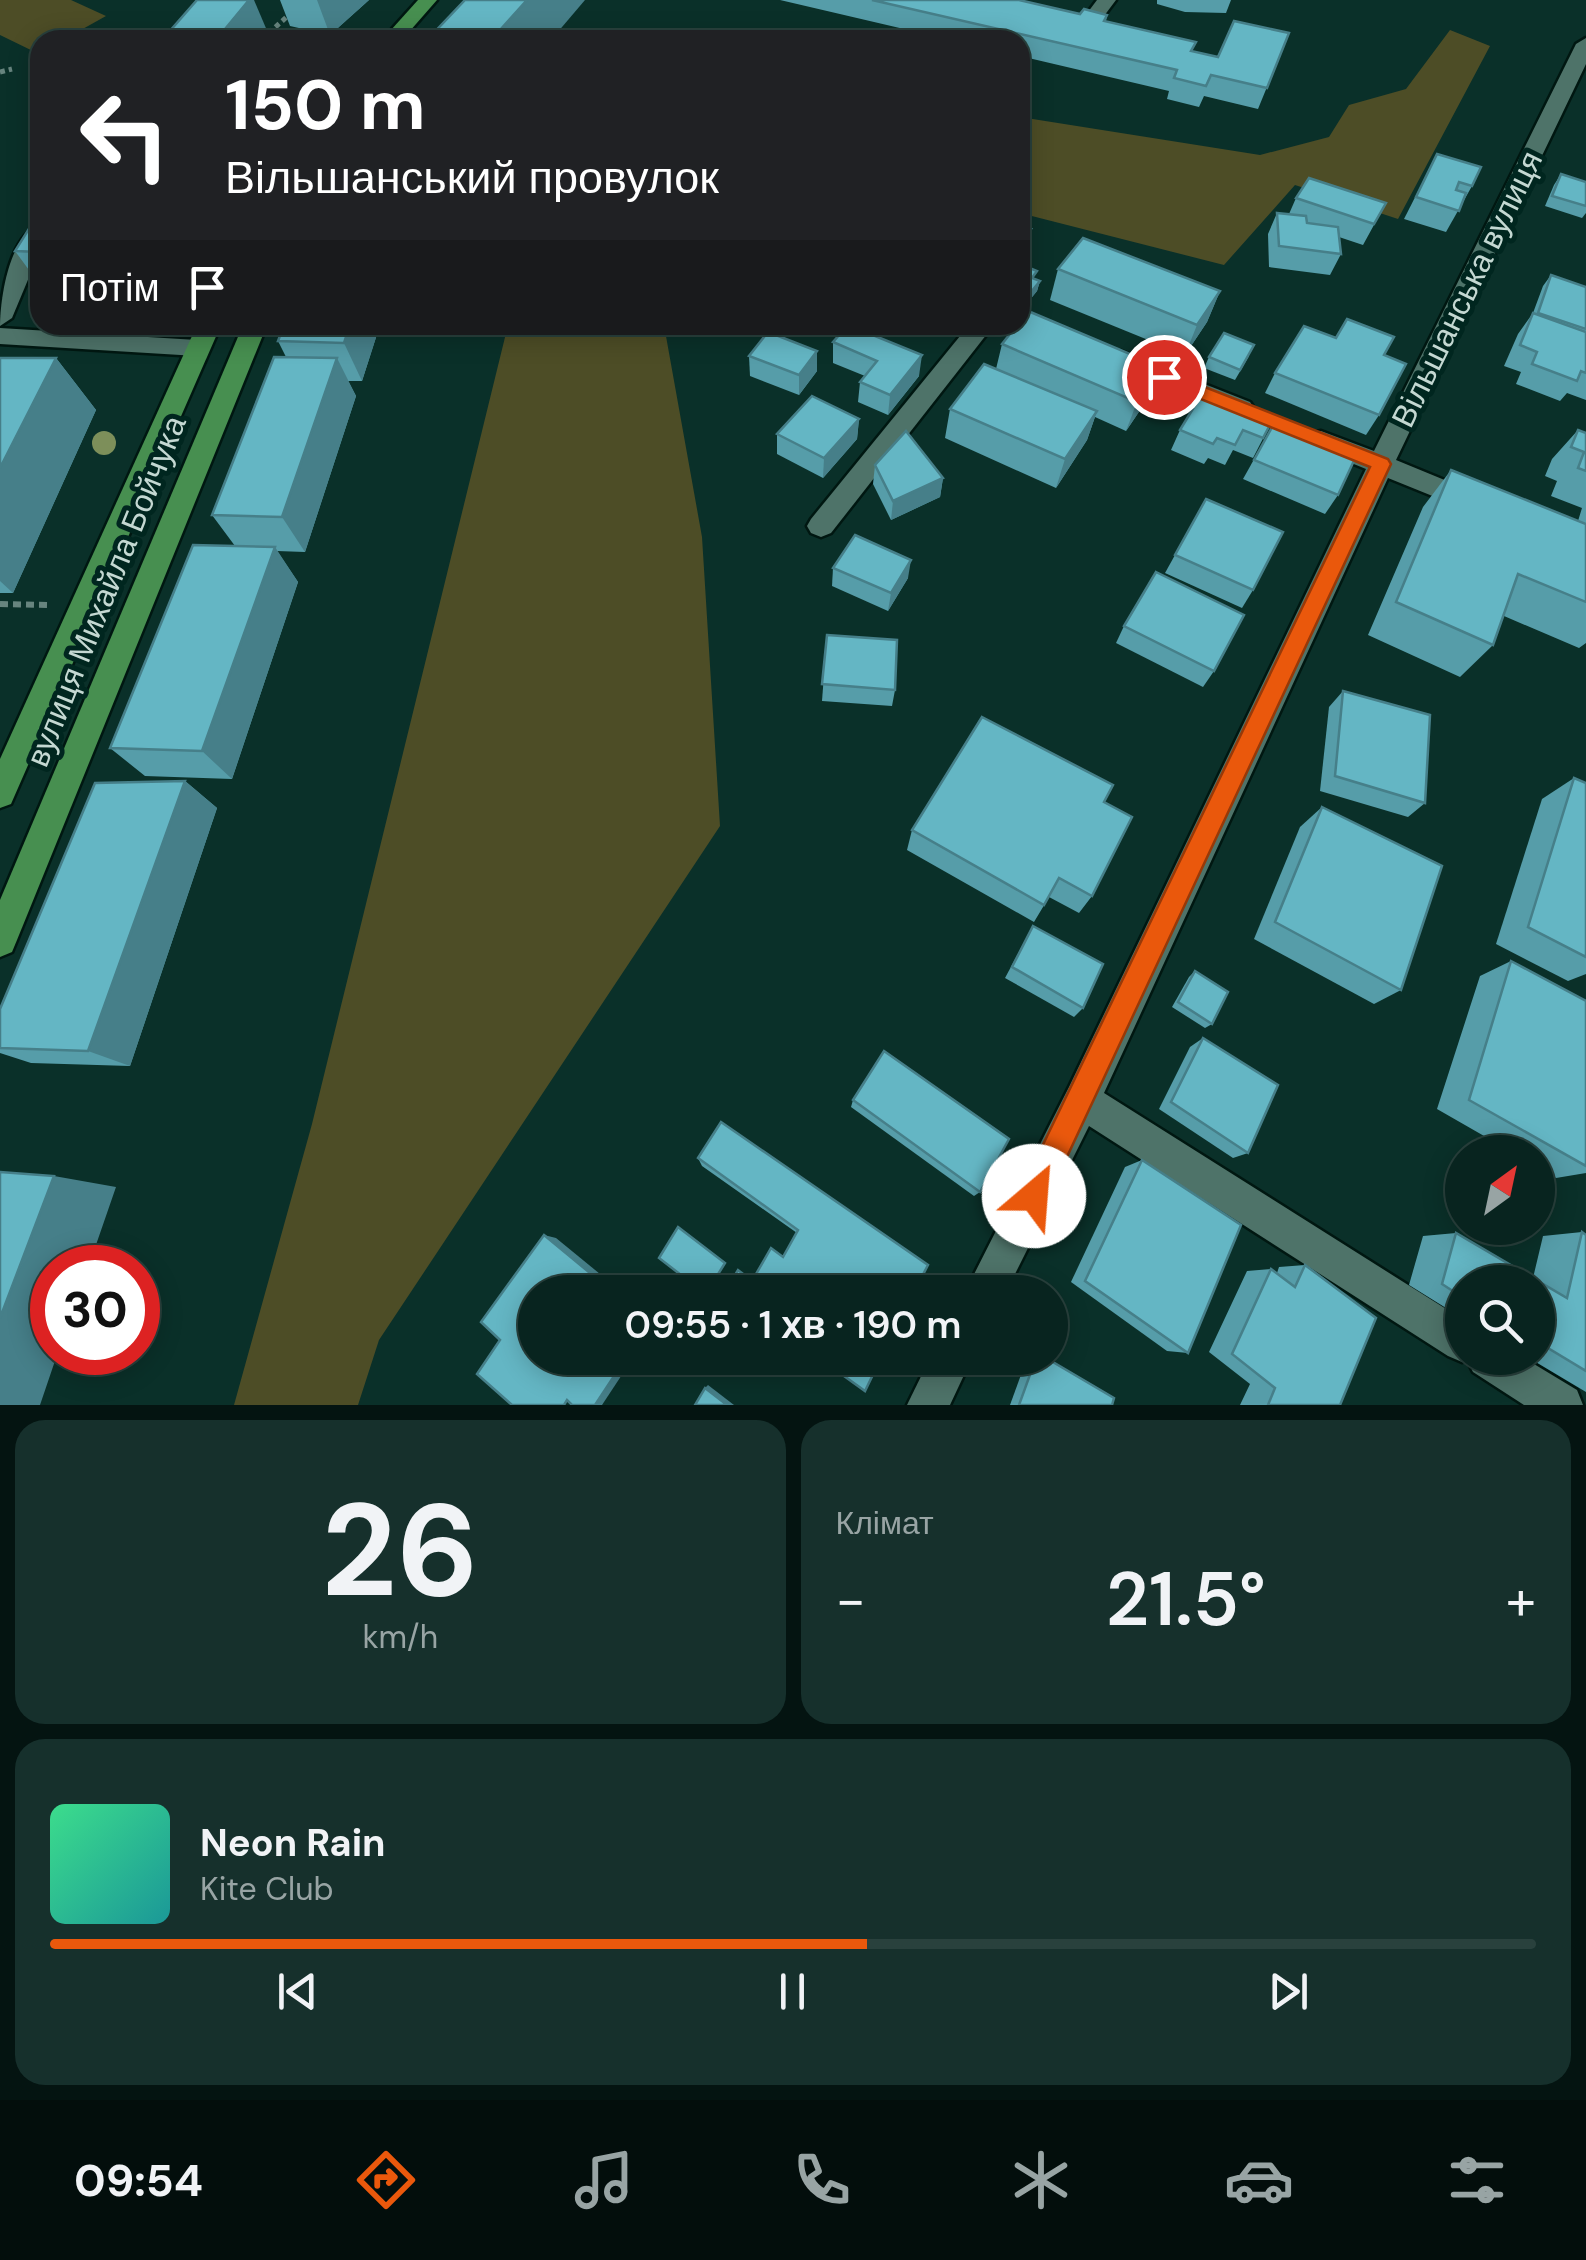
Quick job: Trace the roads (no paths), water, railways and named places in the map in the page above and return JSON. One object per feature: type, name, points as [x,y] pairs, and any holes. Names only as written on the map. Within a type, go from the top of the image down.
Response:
[{"type":"main road","points":[[401,30],[428,0]]},
{"type":"main road","name":"вулиця Михайла Бойчука","points":[[0,940],[252,335]]},
{"type":"main road","name":"вулиця Михайла Бойчука","points":[[0,794],[203,336]]},
{"type":"street","points":[[1085,28],[1108,0]]},
{"type":"street","name":"Вільшанська вулиця","points":[[993,1275],[1082,1100],[1381,464],[1586,44]]},
{"type":"street","points":[[0,318],[30,254]]},
{"type":"street","points":[[821,526],[974,335]]},
{"type":"street","points":[[0,336],[203,336]]},
{"type":"street","points":[[1092,348],[1501,514]]},
{"type":"street","points":[[1082,1100],[1445,1331]]},
{"type":"street","points":[[928,1405],[943,1375]]},
{"type":"street","points":[[1514,1375],[1562,1405]]}]
